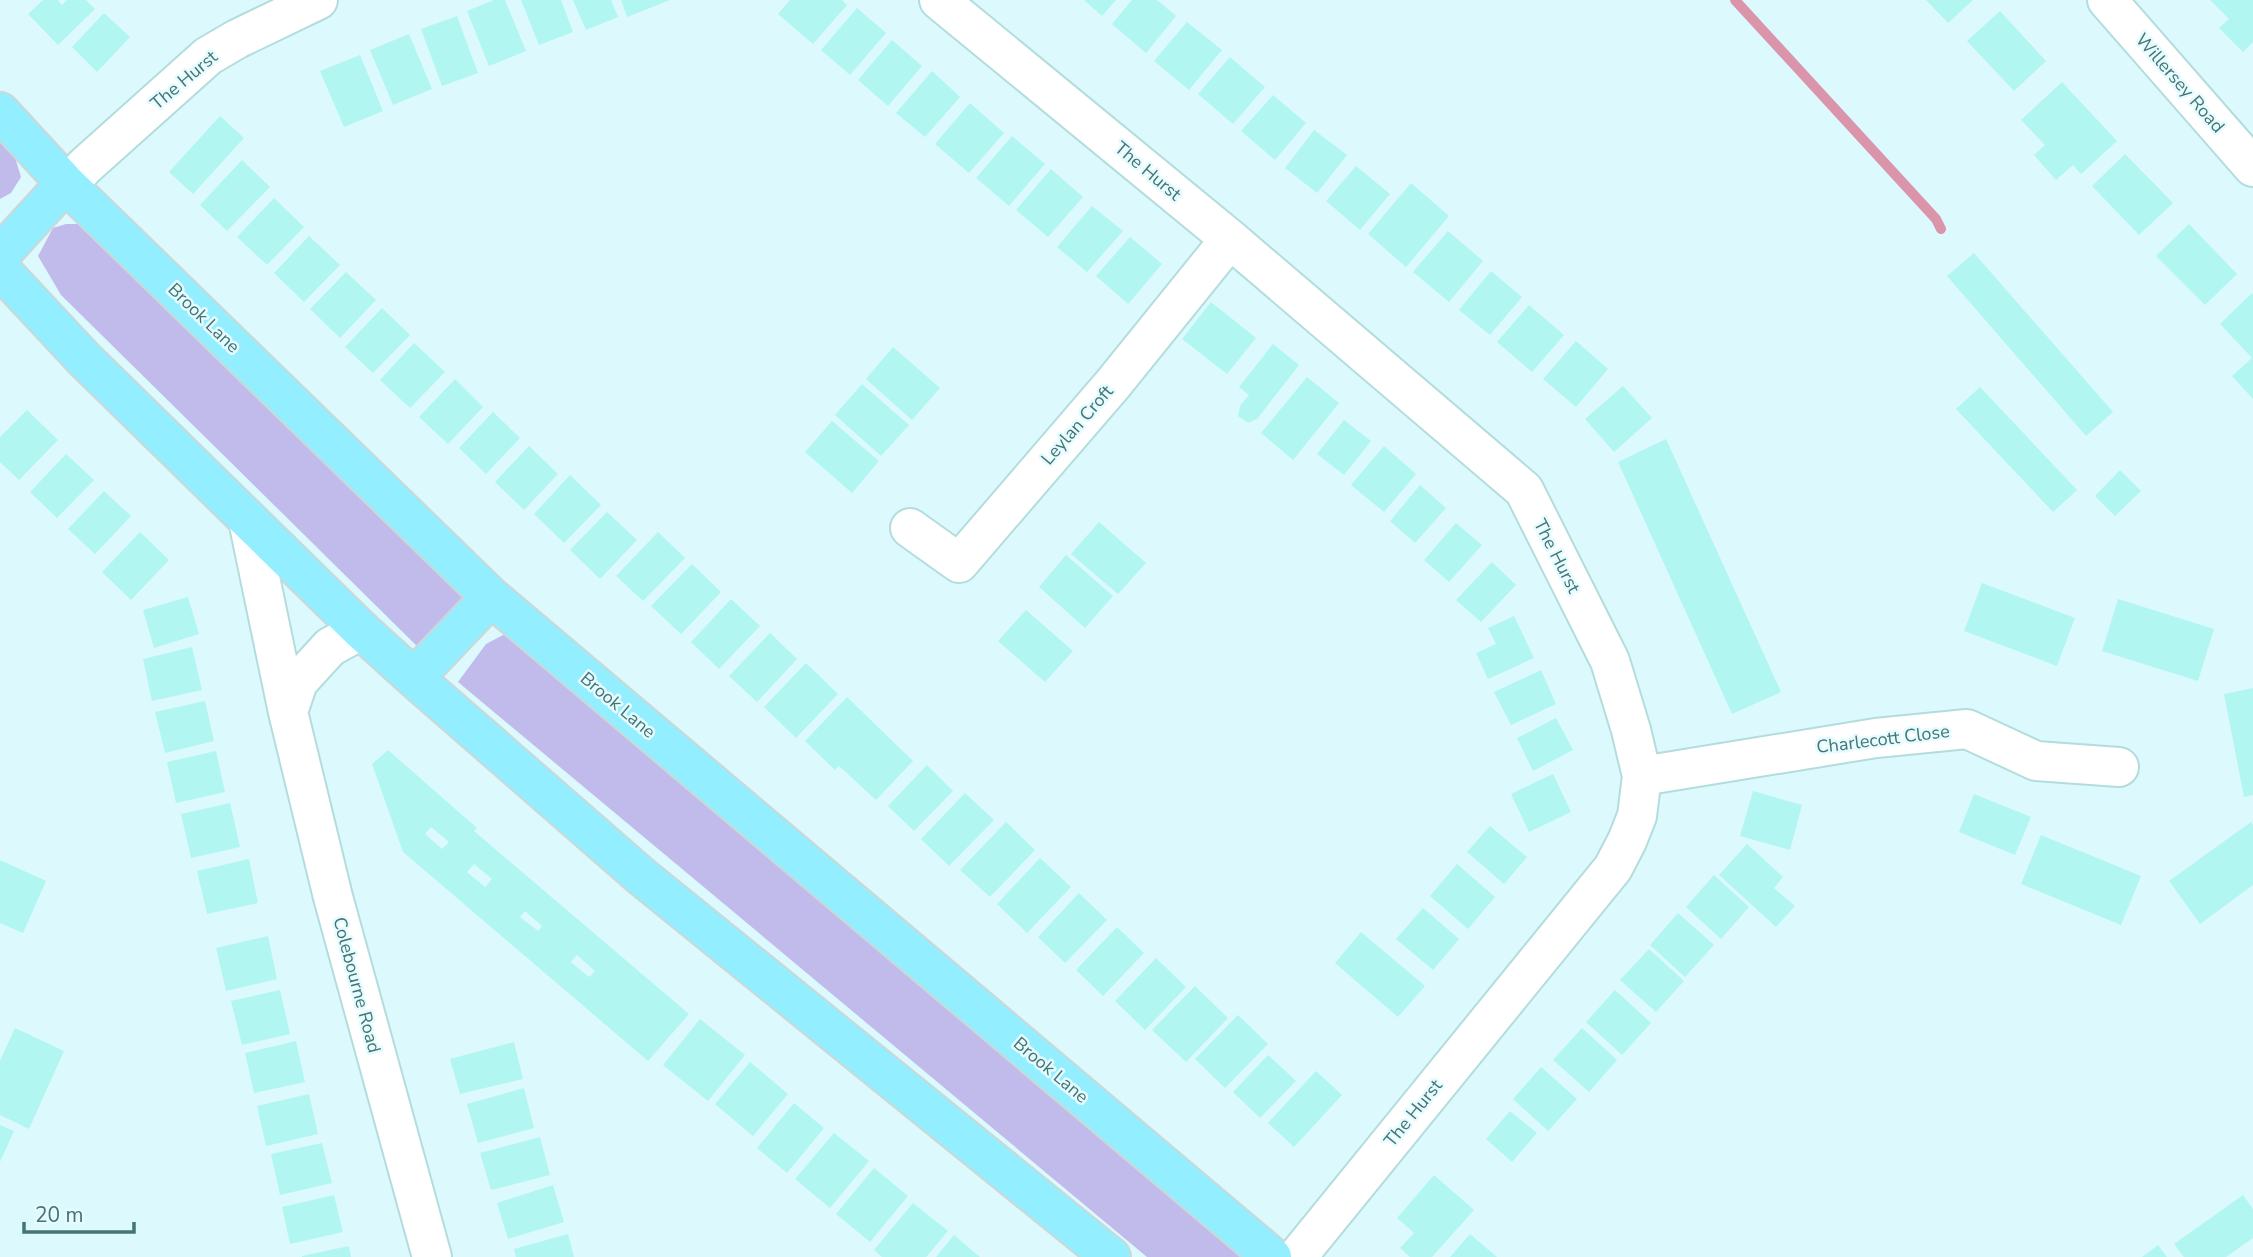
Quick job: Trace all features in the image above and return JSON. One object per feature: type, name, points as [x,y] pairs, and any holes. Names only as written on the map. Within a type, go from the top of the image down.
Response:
[{"type":"main road","name":"Brook Lane","points":[[0,113],[68,186],[491,597],[1272,1257]]},
{"type":"main road","points":[[0,255],[53,197],[68,186]]},
{"type":"main road","points":[[0,269],[84,359],[360,630],[641,876],[1111,1257]]},
{"type":"main road","points":[[414,678],[491,597]]},
{"type":"street","name":"The Hurst","points":[[68,186],[84,167],[208,56],[318,0]]},
{"type":"street","name":"The Hurst","points":[[939,0],[1230,239],[1524,489],[1610,661],[1631,730],[1642,776],[1637,816],[1613,868],[1297,1257]]},
{"type":"street","name":"Willersey Road","points":[[2107,0],[2253,167]]},
{"type":"street","name":"Leylan Croft","points":[[910,528],[959,563],[1113,384],[1230,239]]},
{"type":"street","name":"Colebourne Road","points":[[248,520],[288,712],[332,897],[432,1257]]},
{"type":"street","points":[[288,712],[298,682],[330,647],[360,630]]},
{"type":"street","name":"Charlecott Close","points":[[1642,776],[1876,738],[1967,729],[2036,761],[2119,767]]},
{"type":"shaded area","points":[[0,140],[14,154],[21,177],[11,193],[0,199]]},
{"type":"shaded area","points":[[66,224],[81,224],[472,595],[424,653],[61,295],[38,256],[53,228]]},
{"type":"shaded area","points":[[507,633],[800,884],[1252,1257],[1147,1257],[458,682],[486,644]]},
{"type":"building","points":[[43,0],[58,0],[62,5],[67,0],[86,0],[95,9],[58,45],[28,14]]},
{"type":"building","points":[[494,0],[505,0],[526,51],[489,66],[467,11]]},
{"type":"building","points":[[521,0],[561,0],[573,32],[539,45]]},
{"type":"building","points":[[573,0],[611,0],[618,17],[586,30]]},
{"type":"building","points":[[621,0],[670,0],[627,17]]},
{"type":"building","points":[[790,0],[842,0],[847,5],[813,44],[778,14]]},
{"type":"building","points":[[1084,0],[1116,0],[1102,16]]},
{"type":"building","points":[[1132,0],[1157,0],[1176,16],[1146,53],[1112,24]]},
{"type":"building","points":[[1926,0],[1973,0],[1948,23]]},
{"type":"building","points":[[2210,0],[2253,0],[2253,42],[2243,52],[2219,28],[2229,19]]},
{"type":"building","points":[[857,8],[886,33],[850,75],[821,50]]},
{"type":"building","points":[[2000,11],[2046,61],[2014,91],[1967,41]]},
{"type":"building","points":[[104,13],[130,37],[97,72],[72,47]]},
{"type":"building","points":[[457,16],[478,73],[442,86],[421,29]]},
{"type":"building","points":[[1187,22],[1222,50],[1189,90],[1154,61]]},
{"type":"building","points":[[409,34],[432,89],[393,105],[370,50]]},
{"type":"building","points":[[892,40],[922,66],[888,106],[858,80]]},
{"type":"building","points":[[360,55],[383,111],[344,127],[320,71]]},
{"type":"building","points":[[1230,57],[1265,87],[1233,124],[1198,94]]},
{"type":"building","points":[[932,71],[960,97],[925,137],[896,113]]},
{"type":"building","points":[[2062,82],[2117,141],[2081,174],[2073,165],[2056,180],[2034,155],[2045,145],[2021,120]]},
{"type":"building","points":[[1273,95],[1306,123],[1275,160],[1241,131]]},
{"type":"building","points":[[970,103],[1004,133],[969,173],[935,144]]},
{"type":"building","points":[[220,116],[244,138],[193,194],[169,172]]},
{"type":"building","points":[[1314,130],[1347,155],[1317,193],[1285,168]]},
{"type":"building","points":[[1012,136],[1045,164],[1009,206],[976,178]]},
{"type":"building","points":[[2125,154],[2173,203],[2139,235],[2092,186]]},
{"type":"building","points":[[242,160],[270,187],[227,231],[200,205]]},
{"type":"building","points":[[1356,166],[1390,194],[1360,230],[1326,201]]},
{"type":"building","points":[[1051,169],[1083,197],[1048,237],[1016,210]]},
{"type":"building","points":[[1411,183],[1449,216],[1406,267],[1368,234]]},
{"type":"building","points":[[274,198],[304,227],[267,265],[237,237]]},
{"type":"building","points":[[1092,206],[1123,231],[1087,272],[1057,247]]},
{"type":"building","points":[[2189,224],[2237,274],[2205,305],[2156,256]]},
{"type":"building","points":[[1448,231],[1483,261],[1449,302],[1413,272]]},
{"type":"building","points":[[309,236],[340,265],[304,302],[274,273]]},
{"type":"building","points":[[1130,237],[1162,264],[1128,304],[1096,276]]},
{"type":"building","points":[[1974,253],[2113,412],[2086,436],[1947,276]]},
{"type":"building","points":[[1491,271],[1522,297],[1490,335],[1459,310]]},
{"type":"building","points":[[346,272],[376,300],[340,338],[310,309]]},
{"type":"building","points":[[2252,293],[2253,399],[2232,376],[2252,358],[2220,324]]},
{"type":"building","points":[[1211,302],[1256,338],[1227,374],[1182,339]]},
{"type":"building","points":[[1529,305],[1564,335],[1532,372],[1497,342]]},
{"type":"building","points":[[382,308],[410,335],[373,373],[345,347]]},
{"type":"building","points":[[1576,341],[1608,369],[1576,407],[1543,379]]},
{"type":"building","points":[[414,343],[445,372],[410,408],[380,380]]},
{"type":"building","points":[[1273,344],[1299,365],[1257,419],[1248,423],[1238,416],[1240,406],[1249,395],[1239,387]]},
{"type":"building","points":[[893,347],[940,388],[912,420],[866,379]]},
{"type":"building","points":[[1307,377],[1339,403],[1293,460],[1261,433]]},
{"type":"building","points":[[455,379],[483,407],[448,444],[419,417]]},
{"type":"building","points":[[862,384],[909,425],[881,456],[835,415]]},
{"type":"building","points":[[1623,386],[1652,418],[1614,452],[1585,419]]},
{"type":"building","points":[[1980,387],[2077,490],[2053,512],[1956,409]]},
{"type":"building","points":[[27,410],[58,440],[19,480],[0,462],[0,437]]},
{"type":"building","points":[[493,412],[520,438],[486,474],[459,448]]},
{"type":"building","points":[[1344,420],[1371,441],[1344,475],[1317,454]]},
{"type":"building","points":[[832,421],[879,461],[852,493],[805,452]]},
{"type":"building","points":[[1666,439],[1781,692],[1732,714],[1618,462]]},
{"type":"building","points":[[529,446],[558,474],[524,510],[495,482]]},
{"type":"building","points":[[1384,446],[1416,474],[1384,512],[1351,485]]},
{"type":"building","points":[[66,454],[94,480],[57,518],[30,492]]},
{"type":"building","points":[[2120,470],[2141,491],[2115,516],[2095,496]]},
{"type":"building","points":[[570,475],[601,505],[564,543],[534,514]]},
{"type":"building","points":[[1420,485],[1446,508],[1415,543],[1390,521]]},
{"type":"building","points":[[104,491],[131,516],[95,554],[68,529]]},
{"type":"building","points":[[607,512],[637,540],[600,579],[570,550]]},
{"type":"building","points":[[1099,522],[1146,563],[1118,594],[1071,554]]},
{"type":"building","points":[[1456,523],[1482,545],[1449,582],[1424,560]]},
{"type":"building","points":[[140,532],[169,560],[131,600],[102,572]]},
{"type":"building","points":[[658,532],[685,558],[643,601],[616,576]]},
{"type":"building","points":[[1066,555],[1113,596],[1085,628],[1039,587]]},
{"type":"building","points":[[1492,562],[1516,585],[1481,622],[1456,600]]},
{"type":"building","points":[[692,564],[721,592],[681,634],[651,606]]},
{"type":"building","points":[[1982,583],[2075,618],[2057,666],[1964,631]]},
{"type":"building","points":[[188,597],[199,634],[154,648],[143,610]]},
{"type":"building","points":[[731,599],[760,626],[719,669],[691,642]]},
{"type":"building","points":[[2118,599],[2214,629],[2198,681],[2102,651]]},
{"type":"building","points":[[1026,610],[1073,651],[1045,682],[998,641]]},
{"type":"building","points":[[1514,616],[1534,658],[1488,679],[1476,653],[1496,644],[1488,628]]},
{"type":"building","points":[[770,633],[797,659],[757,702],[729,676]]},
{"type":"building","points":[[192,647],[202,690],[152,701],[143,659]]},
{"type":"building","points":[[806,663],[838,694],[796,738],[764,707]]},
{"type":"building","points":[[1541,670],[1556,704],[1511,725],[1494,692]]},
{"type":"building","points":[[2253,688],[2253,795],[2244,797],[2224,694]]},
{"type":"building","points":[[847,697],[913,761],[876,800],[839,766],[835,770],[805,741]]},
{"type":"building","points":[[205,701],[214,741],[165,753],[155,712]]},
{"type":"building","points":[[1556,718],[1573,750],[1533,771],[1517,738]]},
{"type":"building","points":[[388,750],[477,828],[474,831],[689,1014],[648,1061],[403,852],[372,764]],"holes":[[[431,827],[449,842],[442,849],[425,834]],[[474,864],[492,879],[485,887],[467,872]],[[525,911],[542,926],[538,931],[520,917]],[[577,955],[595,971],[589,977],[571,962]]]},
{"type":"building","points":[[216,751],[225,792],[176,803],[167,762]]},
{"type":"building","points":[[927,765],[953,791],[914,831],[888,806]]},
{"type":"building","points":[[1553,774],[1571,812],[1529,832],[1511,794]]},
{"type":"building","points":[[1753,791],[1802,805],[1790,850],[1740,836]]},
{"type":"building","points":[[965,793],[994,820],[949,866],[921,839]]},
{"type":"building","points":[[1974,794],[2031,817],[2015,855],[1959,832]]},
{"type":"building","points":[[230,803],[240,847],[191,858],[181,814]]},
{"type":"building","points":[[1006,822],[1035,850],[990,897],[960,870]]},
{"type":"building","points":[[2251,822],[2253,885],[2200,924],[2169,881]]},
{"type":"building","points":[[1490,826],[1527,857],[1504,884],[1467,852]]},
{"type":"building","points":[[2041,835],[2141,876],[2121,925],[2021,884]]},
{"type":"building","points":[[1747,844],[1783,877],[1774,888],[1795,906],[1776,927],[1719,875]]},
{"type":"building","points":[[1040,858],[1071,887],[1027,933],[997,904]]},
{"type":"building","points":[[249,859],[258,903],[207,914],[197,871]]},
{"type":"building","points":[[0,860],[46,881],[23,933],[0,923]]},
{"type":"building","points":[[1457,864],[1495,897],[1468,929],[1430,896]]},
{"type":"building","points":[[1714,875],[1749,907],[1721,939],[1686,907]]},
{"type":"building","points":[[1079,893],[1107,920],[1065,963],[1038,937]]},
{"type":"building","points":[[1423,908],[1459,939],[1433,970],[1396,939]]},
{"type":"building","points":[[1678,913],[1714,945],[1685,977],[1650,945]]},
{"type":"building","points":[[1117,927],[1144,953],[1103,996],[1076,970]]},
{"type":"building","points":[[1361,932],[1425,986],[1398,1017],[1335,963]]},
{"type":"building","points":[[268,936],[277,979],[226,991],[216,948]]},
{"type":"building","points":[[1649,949],[1684,981],[1656,1012],[1620,980]]},
{"type":"building","points":[[1156,958],[1186,987],[1145,1030],[1115,1001]]},
{"type":"building","points":[[1195,986],[1228,1018],[1186,1062],[1152,1030]]},
{"type":"building","points":[[280,990],[290,1034],[242,1045],[231,1001]]},
{"type":"building","points":[[1615,990],[1651,1023],[1622,1055],[1586,1022]]},
{"type":"building","points":[[1238,1015],[1268,1044],[1225,1088],[1195,1059]]},
{"type":"building","points":[[700,1019],[745,1055],[708,1101],[663,1065]]},
{"type":"building","points":[[15,1028],[64,1051],[29,1129],[0,1115],[0,1061]]},
{"type":"building","points":[[1582,1028],[1617,1060],[1589,1092],[1553,1060]]},
{"type":"building","points":[[296,1041],[305,1082],[254,1093],[245,1053]]},
{"type":"building","points":[[514,1042],[523,1079],[460,1094],[450,1059]]},
{"type":"building","points":[[1268,1055],[1296,1081],[1260,1118],[1233,1092]]},
{"type":"building","points":[[750,1062],[788,1094],[753,1136],[715,1104]]},
{"type":"building","points":[[1541,1067],[1577,1099],[1548,1131],[1513,1099]]},
{"type":"building","points":[[1316,1071],[1342,1095],[1294,1147],[1268,1123]]},
{"type":"building","points":[[524,1088],[534,1128],[478,1143],[467,1104]]},
{"type":"building","points":[[309,1094],[318,1134],[266,1146],[257,1106]]},
{"type":"building","points":[[794,1103],[824,1128],[787,1173],[757,1148]]},
{"type":"building","points":[[1510,1111],[1537,1133],[1512,1162],[1486,1139]]},
{"type":"building","points":[[0,1125],[14,1131],[0,1162]]},
{"type":"building","points":[[834,1133],[869,1161],[830,1208],[795,1179]]},
{"type":"building","points":[[540,1137],[550,1175],[491,1190],[480,1153]]},
{"type":"building","points":[[322,1143],[332,1183],[280,1195],[271,1154]]},
{"type":"building","points":[[874,1168],[908,1196],[870,1242],[836,1214]]},
{"type":"building","points":[[1434,1175],[1474,1210],[1432,1257],[1410,1257],[1400,1248],[1414,1233],[1397,1218]]},
{"type":"building","points":[[553,1185],[564,1222],[508,1239],[497,1203]]},
{"type":"building","points":[[334,1195],[343,1232],[290,1244],[282,1207]]},
{"type":"building","points":[[2243,1195],[2253,1209],[2253,1238],[2226,1257],[2184,1257],[2174,1244]]},
{"type":"building","points":[[913,1203],[948,1231],[926,1257],[882,1257],[874,1250]]},
{"type":"building","points":[[568,1234],[574,1257],[516,1257],[514,1249]]},
{"type":"building","points":[[1470,1234],[1497,1257],[1450,1257]]},
{"type":"building","points":[[954,1235],[980,1257],[936,1257]]},
{"type":"building","points":[[2158,1245],[2167,1257],[2142,1257]]},
{"type":"building","points":[[349,1246],[351,1257],[302,1257],[302,1256]]},
{"type":"waterway","points":[[1735,0],[1936,219],[1941,229]]}]
